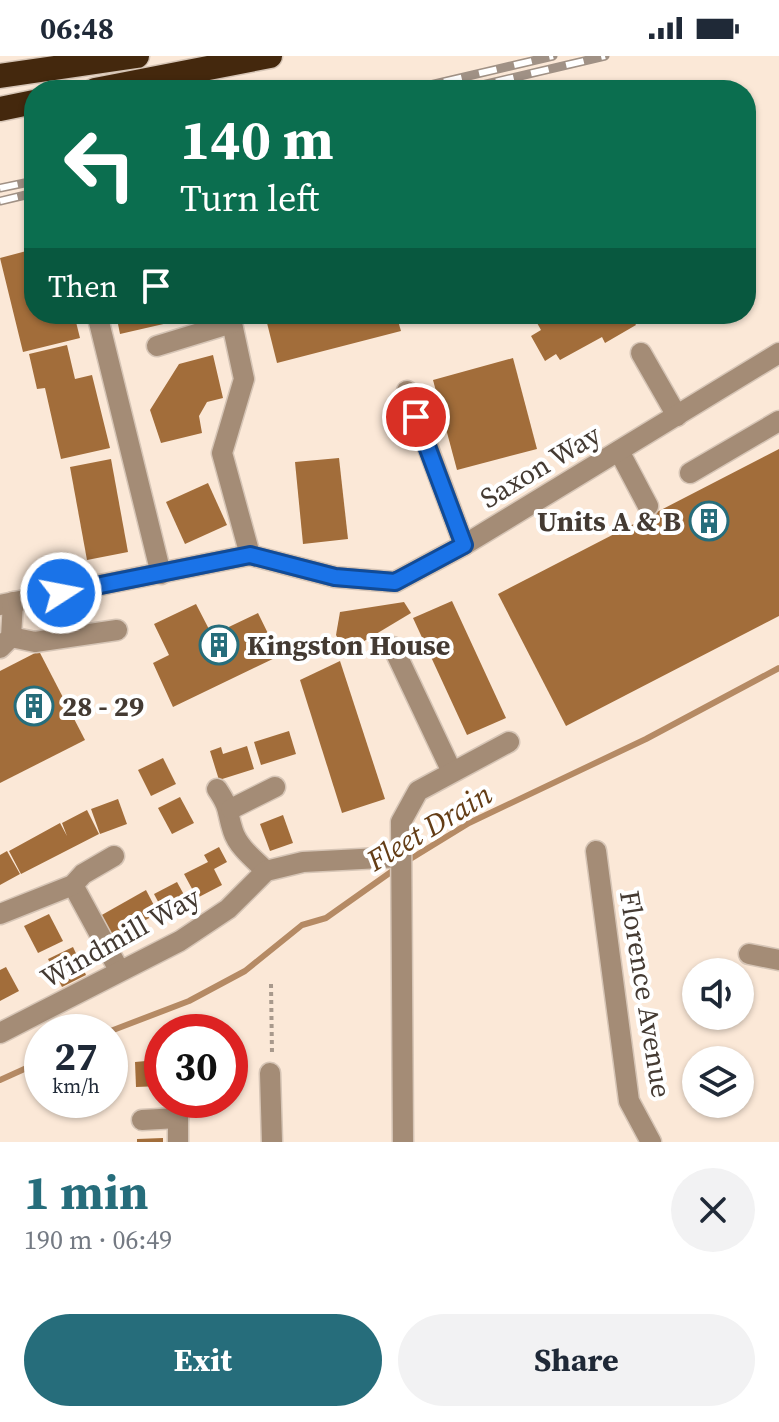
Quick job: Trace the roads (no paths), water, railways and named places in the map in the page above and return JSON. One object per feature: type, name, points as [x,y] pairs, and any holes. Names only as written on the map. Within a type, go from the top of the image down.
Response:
[{"type":"highway","points":[[0,76],[137,56]]},
{"type":"highway","points":[[146,80],[270,56]]},
{"type":"highway","points":[[0,109],[24,104]]},
{"type":"street","points":[[99,324],[161,574]]},
{"type":"street","points":[[157,346],[215,324]]},
{"type":"street","points":[[232,324],[244,379],[222,453],[250,555]]},
{"type":"street","points":[[641,353],[677,416]]},
{"type":"street","name":"Saxon Way","points":[[7,604],[250,555],[335,577],[395,582],[464,545],[774,357]]},
{"type":"street","points":[[407,391],[464,545]]},
{"type":"street","points":[[690,473],[779,421]]},
{"type":"street","points":[[619,451],[648,506]]},
{"type":"street","points":[[7,604],[6,642],[35,642],[117,630]]},
{"type":"street","points":[[393,647],[452,772]]},
{"type":"street","points":[[403,1142],[401,822],[418,791],[509,742]]},
{"type":"street","points":[[231,809],[275,787]]},
{"type":"street","points":[[217,789],[231,809],[233,831],[243,849],[266,871],[303,862],[400,857]]},
{"type":"street","name":"Florence Avenue","points":[[596,851],[629,1101],[651,1142]]},
{"type":"street","points":[[0,914],[73,885],[83,874],[114,856]]},
{"type":"street","name":"Windmill Way","points":[[0,1033],[180,941],[228,909],[266,871]]},
{"type":"street","points":[[73,885],[119,970]]},
{"type":"street","points":[[749,954],[779,960]]},
{"type":"street","points":[[270,1073],[272,1142]]},
{"type":"street","points":[[142,1120],[149,1118]]},
{"type":"street","points":[[178,1118],[178,1142]]},
{"type":"waterway","name":"Fleet Drain","points":[[407,861],[469,823],[646,739],[779,668]]},
{"type":"waterway","name":"Fleet Drain","points":[[128,1024],[189,1001],[245,971],[302,925],[326,918],[398,867]]},
{"type":"waterway","name":"Fleet Drain","points":[[0,1080],[24,1069]]},
{"type":"railway","points":[[451,80],[553,56]]},
{"type":"railway","points":[[503,80],[605,56]]},
{"type":"railway","points":[[0,188],[24,183]]},
{"type":"railway","points":[[0,201],[24,195]]},
{"type":"place","name":"Units A & B","points":[[709,521]]},
{"type":"place","name":"Kingston House","points":[[219,645]]},
{"type":"place","name":"28 - 29","points":[[34,706]]}]
